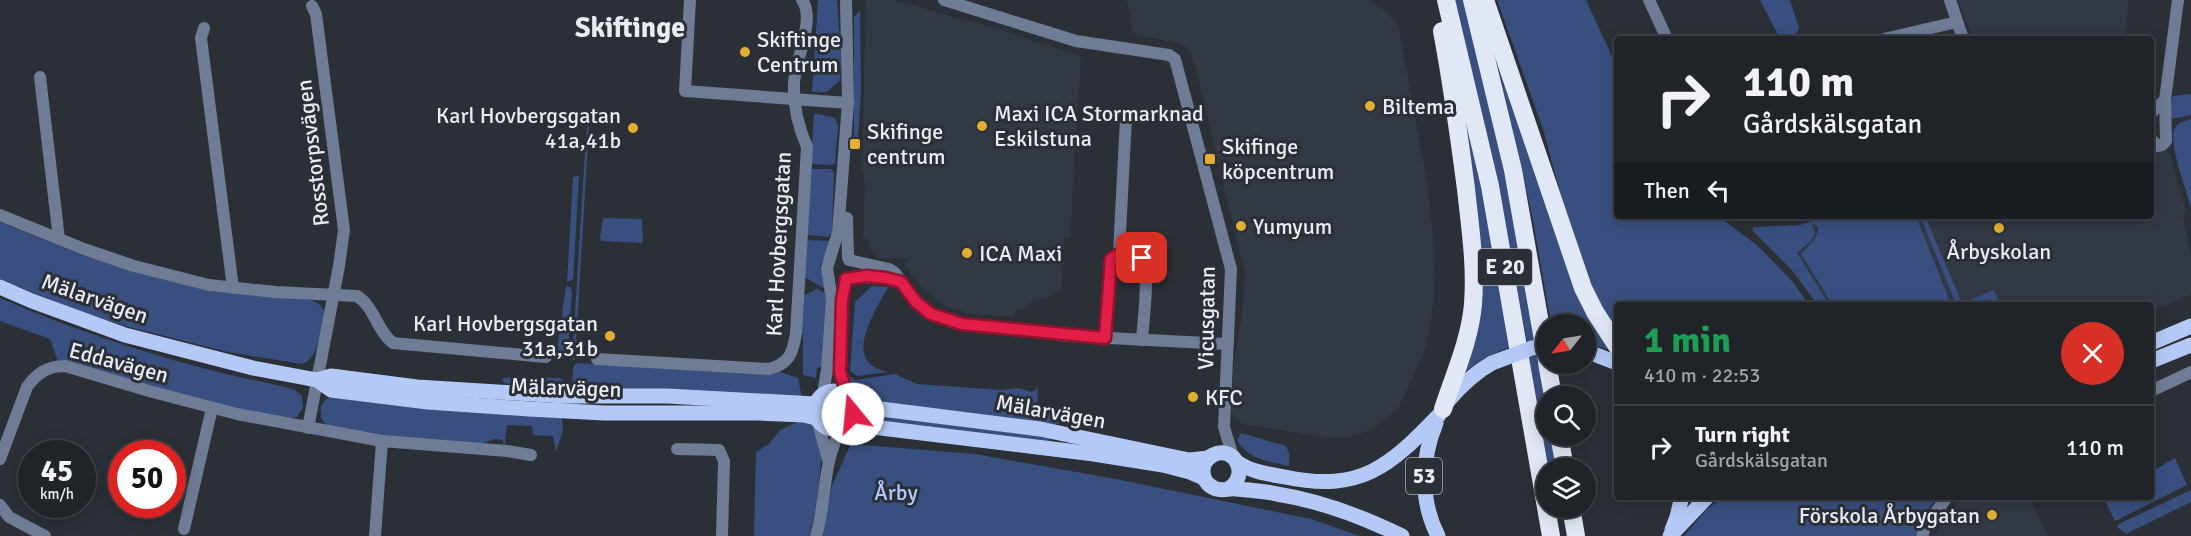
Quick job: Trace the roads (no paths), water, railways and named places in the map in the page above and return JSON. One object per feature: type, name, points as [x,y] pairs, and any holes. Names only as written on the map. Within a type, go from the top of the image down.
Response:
[{"type":"highway","name":"E 20","points":[[1436,0],[1462,160],[1473,270],[1473,304],[1468,333],[1441,412]]},
{"type":"highway","name":"E 20","points":[[1446,0],[1490,186],[1551,536]]},
{"type":"highway","name":"E 20","points":[[1472,0],[1513,170],[1538,314]]},
{"type":"highway","points":[[1485,0],[1583,288],[1595,312],[1614,340]]},
{"type":"highway","points":[[1573,518],[1576,536]]},
{"type":"main road","name":"Mälarvägen","points":[[0,287],[52,309],[125,335],[253,368],[317,380],[331,390],[429,402],[604,412],[804,415],[818,409]]},
{"type":"main road","points":[[2154,342],[2191,326]]},
{"type":"main road","points":[[2154,360],[2191,345]]},
{"type":"main road","name":"53","points":[[1438,536],[1427,504],[1424,472],[1429,439],[1441,412],[1460,387],[1482,368],[1536,348]]},
{"type":"main road","points":[[1596,355],[1614,362]]},
{"type":"main road","points":[[834,391],[849,398],[853,414],[845,426],[827,429],[818,409],[834,391]]},
{"type":"main road","name":"Mälarvägen","points":[[849,398],[873,408],[1040,429],[1189,460],[1210,457]]},
{"type":"main road","points":[[1402,536],[1371,521],[1311,502],[1278,494],[1215,489],[1207,484],[1203,469],[1210,457],[1221,453],[1250,470],[1298,480],[1326,482],[1354,478],[1381,468],[1397,456],[1441,412]]},
{"type":"main road","name":"Mälarvägen","points":[[845,426],[1095,454],[1164,465],[1204,478]]},
{"type":"main road","points":[[1228,489],[1239,478],[1239,468],[1235,460]]},
{"type":"main road","points":[[1670,536],[1681,500]]},
{"type":"main road","points":[[1670,536],[1704,500]]},
{"type":"street","points":[[690,0],[685,91],[848,103]]},
{"type":"street","points":[[794,98],[794,81],[808,11],[802,0]]},
{"type":"street","points":[[828,461],[818,409],[827,370],[832,300],[827,268],[838,232],[848,103],[846,0]]},
{"type":"street","name":"Vicusgatan","points":[[944,0],[1076,41],[1173,57],[1179,70],[1231,269],[1224,427],[1218,447],[1210,457]]},
{"type":"street","points":[[1649,0],[1667,36]]},
{"type":"street","points":[[1950,0],[1962,36]]},
{"type":"street","points":[[2154,142],[2157,146],[2166,141],[2165,100],[2178,0]]},
{"type":"street","name":"Rosstorpsvägen","points":[[312,6],[316,14],[344,230],[317,380]]},
{"type":"street","points":[[1897,36],[1957,22]]},
{"type":"street","points":[[204,28],[201,38],[233,288]]},
{"type":"street","points":[[40,77],[59,239]]},
{"type":"street","name":"Karl Hovbergsgatan","points":[[597,359],[769,369],[783,364],[790,358],[794,351],[807,147],[797,121],[794,98]]},
{"type":"street","points":[[2154,110],[2165,100]]},
{"type":"street","points":[[848,103],[852,125],[846,231],[852,268],[842,300],[840,372],[849,398]]},
{"type":"street","points":[[1105,338],[1111,259],[1119,252],[1126,118]]},
{"type":"street","points":[[0,215],[134,266],[209,285],[351,295],[361,298],[383,333],[393,343],[546,357]]},
{"type":"street","points":[[1119,252],[1137,254],[1144,264],[1142,340]]},
{"type":"street","points":[[829,260],[840,255],[889,269],[916,302],[931,314],[962,324],[1105,338],[1228,344]]},
{"type":"street","points":[[828,274],[838,280],[876,277],[901,282]]},
{"type":"street","name":"Eddavägen","points":[[0,459],[27,387],[35,377],[55,366],[65,366],[96,374],[212,408],[308,428],[382,441],[531,455]]},
{"type":"street","points":[[2154,390],[2191,372]]},
{"type":"street","points":[[308,428],[317,380]]},
{"type":"street","points":[[184,528],[212,408]]},
{"type":"street","points":[[816,536],[821,520],[828,461],[837,436],[845,426]]},
{"type":"street","points":[[1224,427],[1240,454],[1264,473]]},
{"type":"street","name":"Vicusgatan","points":[[1224,427],[1235,460]]},
{"type":"street","points":[[375,536],[382,441]]},
{"type":"street","points":[[677,449],[712,449],[719,450],[723,455],[722,536]]},
{"type":"street","points":[[1922,536],[1926,525],[1945,500]]},
{"type":"street","points":[[0,505],[9,517],[45,536]]},
{"type":"place","name":"Skiftinge Centrum","points":[[745,52]]},
{"type":"place","name":"Biltema","points":[[1370,106]]},
{"type":"place","name":"Maxi ICA Stormarknad Eskilstuna","points":[[982,126]]},
{"type":"place","name":"Karl Hovbergsgatan 41a,41b","points":[[633,128]]},
{"type":"place","name":"Skifinge centrum","points":[[855,144]]},
{"type":"place","name":"Skifinge köpcentrum","points":[[1210,159]]},
{"type":"place","name":"Yumyum","points":[[1241,226]]},
{"type":"place","name":"Årbyskolan","points":[[1999,228]]},
{"type":"place","name":"ICA Maxi","points":[[967,253]]},
{"type":"place","name":"Karl Hovbergsgatan 31a,31b","points":[[610,336]]},
{"type":"place","name":"KFC","points":[[1193,397]]},
{"type":"place","name":"Förskola Årbygatan","points":[[1992,515]]},
{"type":"district","name":"Skiftinge","points":[[630,27]]},
{"type":"park label","name":"Årby","points":[[896,492]]}]
